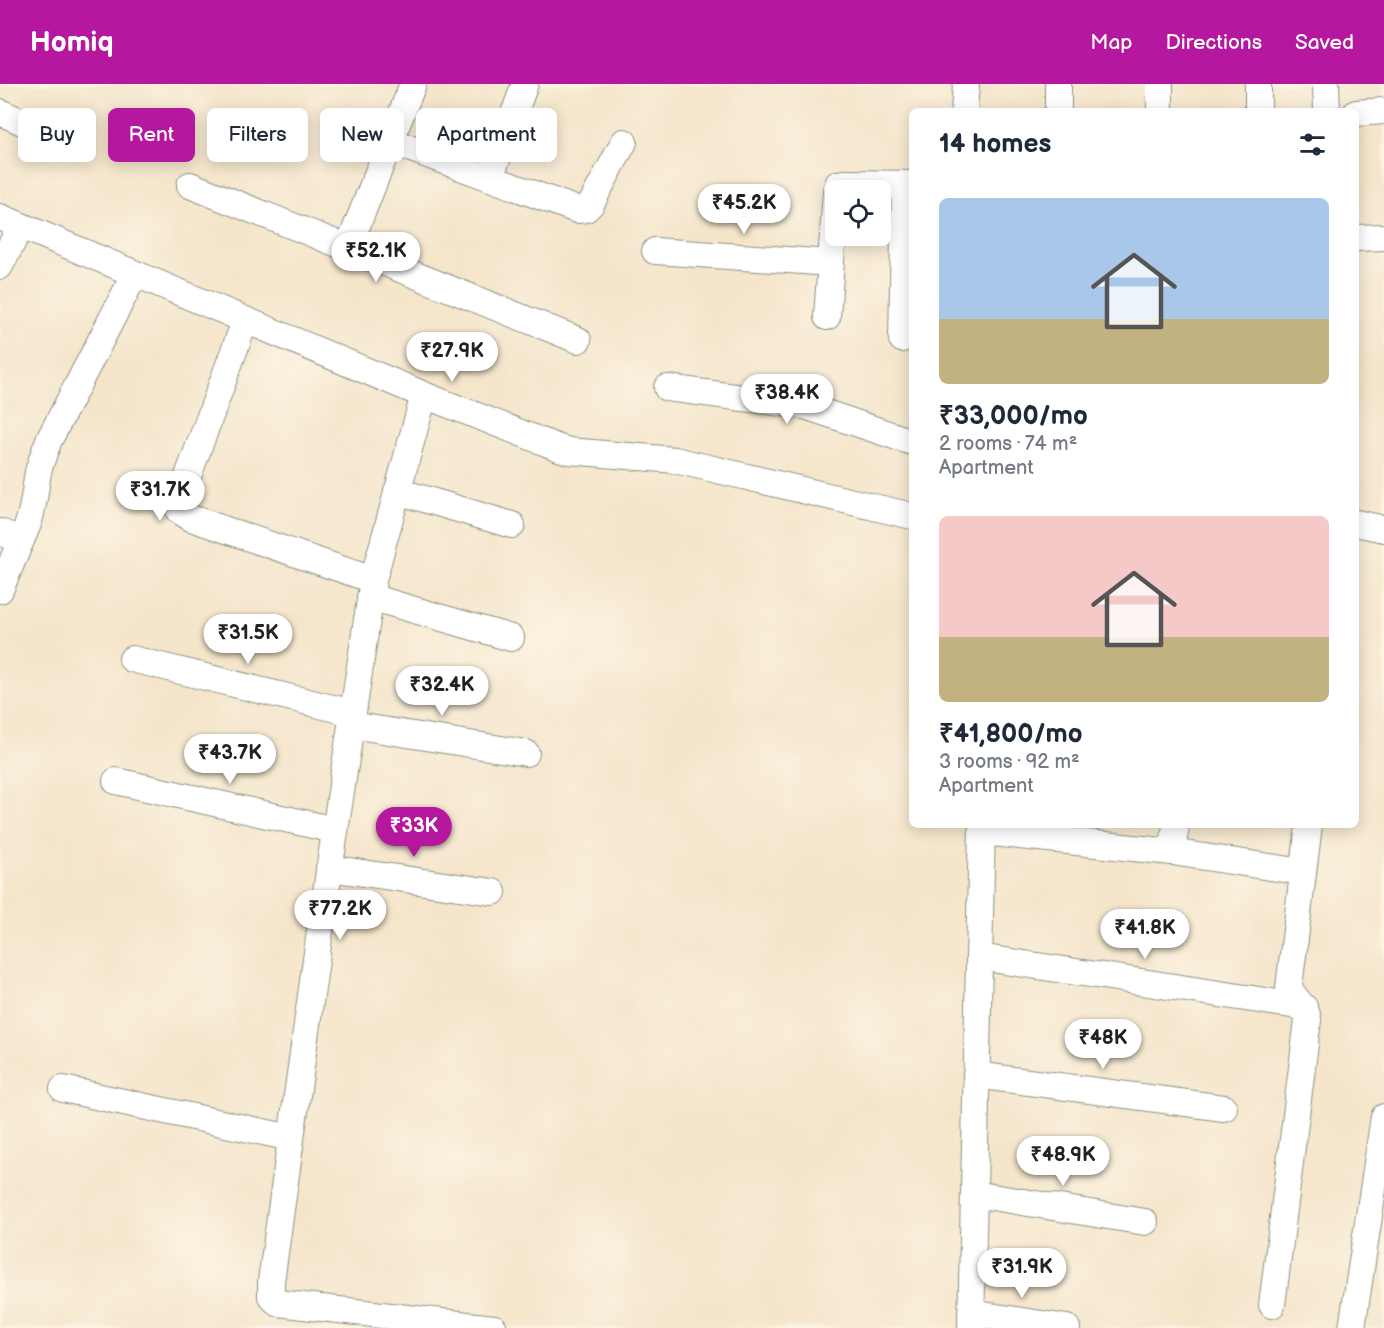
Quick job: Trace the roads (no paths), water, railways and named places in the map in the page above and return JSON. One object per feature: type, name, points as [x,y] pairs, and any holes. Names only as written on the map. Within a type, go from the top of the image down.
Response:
[{"type":"street","points":[[403,108],[413,84]]},
{"type":"street","points":[[490,178],[525,84]]},
{"type":"street","points":[[964,108],[966,84]]},
{"type":"street","points":[[1058,84],[1058,108]]},
{"type":"street","points":[[1160,84],[1160,108]]},
{"type":"street","points":[[1258,84],[1258,108]]},
{"type":"street","points":[[1326,84],[1327,108]]},
{"type":"street","points":[[1359,113],[1384,111]]},
{"type":"street","points":[[0,112],[18,120]]},
{"type":"street","points":[[404,146],[577,210],[586,209],[591,204],[624,142]]},
{"type":"street","points":[[348,248],[382,162]]},
{"type":"street","points":[[891,184],[909,184],[903,339]]},
{"type":"street","points":[[190,185],[578,340]]},
{"type":"street","points":[[0,266],[11,221],[245,321],[559,448],[569,451],[675,460],[909,515]]},
{"type":"street","points":[[1359,238],[1384,237]]},
{"type":"street","points":[[827,317],[832,246]]},
{"type":"street","points":[[655,251],[831,263]]},
{"type":"street","points":[[0,590],[11,536],[32,513],[39,471],[49,440],[135,274]]},
{"type":"street","points":[[245,321],[180,498],[179,512],[372,588],[511,638]]},
{"type":"street","points":[[666,387],[805,406],[909,441]]},
{"type":"street","points":[[424,395],[372,588],[329,868],[270,1296],[278,1303],[494,1328]]},
{"type":"street","points":[[397,491],[512,525]]},
{"type":"street","points":[[1359,524],[1384,529]]},
{"type":"street","points":[[132,659],[352,719],[526,753]]},
{"type":"street","points":[[116,781],[335,830]]},
{"type":"street","points":[[1067,1328],[971,1320],[982,828],[1172,852],[1303,872]]},
{"type":"street","points":[[1172,852],[1176,828]]},
{"type":"street","points":[[1272,1305],[1308,1020],[1307,1012],[1289,987],[1310,828]]},
{"type":"street","points":[[329,868],[493,892]]},
{"type":"street","points":[[979,957],[1304,1007]]},
{"type":"street","points":[[976,1076],[1224,1108]]},
{"type":"street","points":[[63,1089],[291,1138]]},
{"type":"street","points":[[1353,1328],[1384,1118]]},
{"type":"street","points":[[974,1194],[1145,1222]]}]
